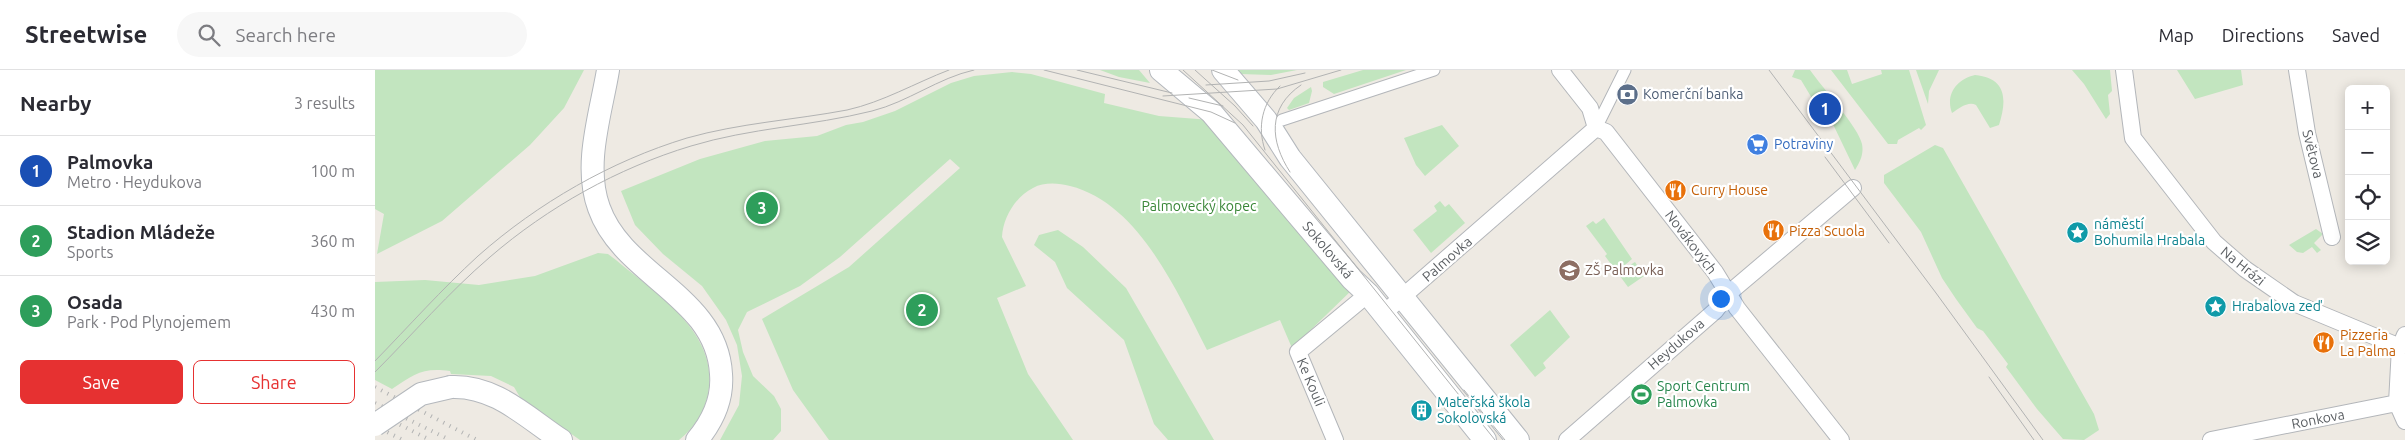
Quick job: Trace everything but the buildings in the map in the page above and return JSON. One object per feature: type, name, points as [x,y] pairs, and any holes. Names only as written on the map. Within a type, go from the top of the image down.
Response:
[{"type":"main road","points":[[608,70],[594,151],[593,173],[596,201],[607,225],[623,247],[689,306],[708,331],[716,349],[721,376],[720,397],[710,421],[697,440]]},
{"type":"main road","name":"Sokolovská","points":[[1161,70],[1211,112],[1352,279],[1384,313],[1485,440]]},
{"type":"main road","name":"Sokolovská","points":[[1223,70],[1266,120],[1290,158],[1404,296],[1519,440]]},
{"type":"main road","points":[[375,424],[421,394],[451,387],[470,388],[510,404],[561,440]]},
{"type":"street","points":[[1282,120],[1434,70]]},
{"type":"street","points":[[1560,70],[1590,108],[1596,128]]},
{"type":"street","name":"Palmovka","points":[[1384,313],[1596,128],[1625,70]]},
{"type":"street","name":"Na Hrázi","points":[[2124,70],[2133,138],[2214,242],[2245,269],[2294,303],[2403,341]]},
{"type":"street","name":"Světova","points":[[2297,70],[2307,133],[2332,238]]},
{"type":"street","name":"Novákových","points":[[1596,128],[1606,132],[1715,272],[1737,308],[1841,440]]},
{"type":"street","name":"Heydukova","points":[[1567,440],[1715,310],[1729,293],[1853,188]]},
{"type":"street","name":"Ke Kouli","points":[[1335,440],[1298,352],[1368,294]]},
{"type":"street","points":[[2403,341],[2397,403],[2405,421]]},
{"type":"street","name":"Ronkova","points":[[2211,440],[2397,403]]},
{"type":"green space","points":[[375,70],[584,70],[564,108],[530,145],[442,221],[377,254],[384,214],[375,209]]},
{"type":"green space","points":[[1100,70],[1139,70],[1150,83],[1119,77]]},
{"type":"green space","points":[[1236,70],[1297,70],[1271,75],[1240,74]]},
{"type":"green space","points":[[1363,70],[1406,70],[1334,94],[1323,87],[1323,82]]},
{"type":"green space","points":[[1795,70],[1810,70],[1854,128],[1862,144],[1861,158],[1855,170],[1831,120],[1822,115],[1801,80],[1792,77]]},
{"type":"green space","points":[[1831,70],[1847,70],[1852,84],[1882,74],[1881,70],[1909,70],[1926,125],[1921,130],[1919,128],[1898,140],[1897,144],[1888,144]]},
{"type":"green space","points":[[1916,70],[1939,70],[1929,91],[1928,104]]},
{"type":"green space","points":[[2072,70],[2110,70],[2112,91],[2108,95],[2110,114],[2106,119],[2084,84]]},
{"type":"green space","points":[[2177,70],[2241,70],[2243,85],[2195,99]]},
{"type":"green space","name":"Palmovecký kopec","points":[[1012,72],[1031,74],[1105,94],[1104,103],[1159,116],[1211,120],[1355,287],[1292,348],[1280,320],[1207,350],[1169,277],[1136,230],[1116,211],[1094,196],[1070,186],[1042,185],[1033,188],[1016,202],[1011,209],[1003,230],[1002,237],[1026,286],[997,298],[1028,374],[1073,440],[829,440],[793,390],[762,319],[849,267],[960,168],[950,159],[840,257],[800,286],[747,312],[738,330],[743,352],[753,376],[774,396],[781,409],[781,431],[773,440],[720,440],[739,405],[742,376],[737,345],[726,320],[702,286],[663,254],[635,225],[621,191],[700,159],[765,141],[817,136],[846,125],[863,122],[895,111],[951,83],[974,76]]},
{"type":"green space","points":[[1975,75],[1986,77],[1993,81],[2002,92],[2003,107],[1999,125],[1990,128],[1976,105],[1973,104],[1964,106],[1952,113],[1950,100],[1954,88],[1963,80]]},
{"type":"green space","points":[[1311,87],[1309,103],[1289,110],[1287,108],[1294,98]]},
{"type":"green space","points":[[1442,125],[1459,146],[1425,176],[1416,165],[1404,138]]},
{"type":"green space","points":[[1935,145],[1943,148],[2094,414],[2099,430],[2084,440],[2063,439],[2037,409],[2006,367],[2008,364],[1983,331],[1977,328],[1956,299],[1942,278],[1921,232],[1884,183],[1884,175]]},
{"type":"green space","points":[[1440,201],[1445,207],[1449,204],[1465,223],[1431,253],[1413,230],[1437,211],[1434,206]]},
{"type":"green space","points":[[1604,218],[1632,259],[1625,265],[1627,267],[1635,262],[1644,276],[1628,287],[1586,226],[1593,221],[1596,224]]},
{"type":"green space","points":[[2316,229],[2323,234],[2314,243],[2321,250],[2317,253],[2312,247],[2303,253],[2297,252],[2289,245]]},
{"type":"green space","points":[[1058,230],[1083,247],[1126,288],[1214,440],[1168,440],[1154,424],[1124,340],[1067,288],[1055,262],[1034,245],[1039,235]]},
{"type":"green space","points":[[598,253],[608,254],[664,300],[693,331],[703,348],[709,367],[708,396],[699,417],[679,440],[580,440],[521,399],[514,387],[491,376],[451,374],[450,371],[433,370],[419,373],[392,389],[375,380],[375,282],[425,280],[479,285],[535,276]]},
{"type":"green space","points":[[1550,310],[1570,337],[1543,363],[1546,368],[1535,377],[1510,345]]},
{"type":"tram line","points":[[375,361],[451,281],[478,256],[525,218],[550,201],[603,171],[659,148],[707,133],[860,107],[949,70]]},
{"type":"tram line","points":[[375,372],[490,257],[536,222],[585,191],[637,166],[691,146],[736,135],[872,111],[974,70]]},
{"type":"tram line","points":[[1044,70],[1211,112],[1235,123]]},
{"type":"tram line","points":[[1077,70],[1172,93]]},
{"type":"tram line","points":[[1183,70],[1243,125],[1495,440]]},
{"type":"tram line","points":[[1195,70],[1235,106],[1253,126]]},
{"type":"tram line","points":[[1212,70],[1238,80]]},
{"type":"tram line","points":[[1163,96],[1277,89],[1341,70]]},
{"type":"tram line","points":[[1769,70],[2043,440]]},
{"type":"tram line","points":[[1206,85],[1269,81],[1305,73]]},
{"type":"tram line","points":[[1290,172],[1279,149],[1275,125],[1277,114],[1282,104],[1301,85]]},
{"type":"tram line","points":[[1265,150],[1261,124],[1265,108],[1280,86]]},
{"type":"tram line","points":[[1189,98],[1223,106]]},
{"type":"tram line","points":[[1825,157],[1889,243]]},
{"type":"tram line","points":[[1989,377],[2034,440]]},
{"type":"tram line","points":[[1464,390],[1505,440]]},
{"type":"railway","points":[[375,387],[477,440]]},
{"type":"railway","points":[[375,403],[450,440]]},
{"type":"railway","points":[[375,412],[430,440]]},
{"type":"railway","points":[[375,426],[403,440]]},
{"type":"place","name":"Komerční banka","points":[[1627,94]]},
{"type":"place","name":"Palmovka","points":[[1825,109]]},
{"type":"place","name":"Potraviny","points":[[1758,144]]},
{"type":"place","name":"Curry House","points":[[1675,190]]},
{"type":"place","name":"Osada","points":[[762,208]]},
{"type":"place","name":"Pizza Scuola","points":[[1773,231]]},
{"type":"place","name":"náměstí Bohumila Hrabala","points":[[2078,232]]},
{"type":"place","name":"ZŠ Palmovka","points":[[1569,270]]},
{"type":"place","name":"Hrabalova zeď","points":[[2216,306]]},
{"type":"place","name":"Stadion Mládeže","points":[[922,310]]},
{"type":"place","name":"Pizzeria La Palma","points":[[2324,343]]},
{"type":"place","name":"Sport Centrum Palmovka","points":[[1641,394]]},
{"type":"place","name":"Mateřská škola Sokolovská","points":[[1421,410]]}]
